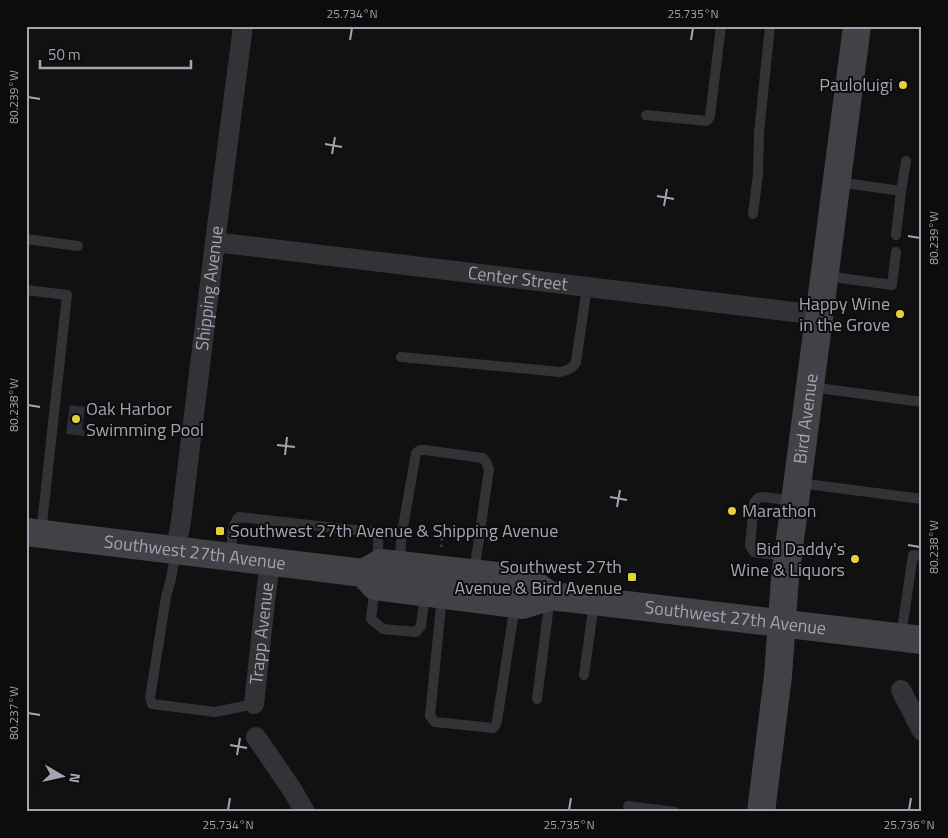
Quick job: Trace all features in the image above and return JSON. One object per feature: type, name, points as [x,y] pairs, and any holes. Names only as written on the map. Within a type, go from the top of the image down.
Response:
[{"type":"main road","name":"Bird Avenue","points":[[761,812],[778,676],[785,578],[858,26]]},
{"type":"main road","name":"Southwest 27th Avenue","points":[[33,533],[270,562],[378,572],[474,573],[526,579],[551,596]]},
{"type":"main road","name":"Southwest 27th Avenue","points":[[378,572],[434,594],[523,605],[551,596],[911,639]]},
{"type":"street","name":"Shipping Avenue","points":[[176,550],[243,26]]},
{"type":"street","name":"Center Street","points":[[215,242],[819,315]]},
{"type":"street","name":"Trapp Avenue","points":[[254,704],[270,562]]},
{"type":"street","points":[[901,690],[922,731]]},
{"type":"street","points":[[256,738],[293,791],[305,812]]},
{"type":"lane","points":[[646,115],[706,121],[710,116],[721,26]]},
{"type":"lane","points":[[753,214],[770,26]]},
{"type":"lane","points":[[896,235],[906,161]]},
{"type":"lane","points":[[837,182],[901,191]]},
{"type":"lane","points":[[26,239],[78,246]]},
{"type":"lane","points":[[824,276],[892,285],[896,252]]},
{"type":"lane","points":[[401,357],[560,372],[568,370],[574,367],[576,362],[587,287]]},
{"type":"lane","points":[[26,290],[67,295],[33,533]]},
{"type":"lane","points":[[810,387],[922,402]]},
{"type":"lane","points":[[378,572],[402,533],[416,453],[420,450],[425,450],[483,458],[489,469],[474,573]]},
{"type":"lane","points":[[788,556],[754,552],[750,546],[748,521],[754,503],[758,498],[796,492],[922,499]]},
{"type":"lane","points":[[232,557],[234,528],[236,519],[239,517],[372,532],[379,540],[378,572],[371,618],[383,629],[416,632],[421,626],[434,594]]},
{"type":"lane","points":[[176,550],[166,596],[150,698],[152,704],[215,712],[254,704]]},
{"type":"lane","points":[[911,639],[912,555],[922,556]]},
{"type":"lane","points":[[434,594],[430,716],[435,722],[493,728],[495,726],[515,604]]},
{"type":"lane","points":[[537,699],[551,596]]},
{"type":"lane","points":[[584,675],[594,602]]},
{"type":"lane","points":[[628,806],[675,812]]},
{"type":"shaded area","name":"Oak Harbor Swimming Pool","points":[[70,405],[85,407],[82,430],[85,431],[84,436],[66,434]]},
{"type":"place","name":"Pauloluigi","points":[[903,85]]},
{"type":"place","name":"Happy Wine in the Grove","points":[[900,314]]},
{"type":"place","name":"Oak Harbor Swimming Pool","points":[[76,419]]},
{"type":"place","name":"Marathon","points":[[732,511]]},
{"type":"place","name":"Southwest 27th Avenue & Shipping Avenue","points":[[220,531]]},
{"type":"place","name":"Bid Daddy's Wine & Liquors","points":[[855,559]]},
{"type":"place","name":"Southwest 27th Avenue & Bird Avenue","points":[[632,577]]}]
